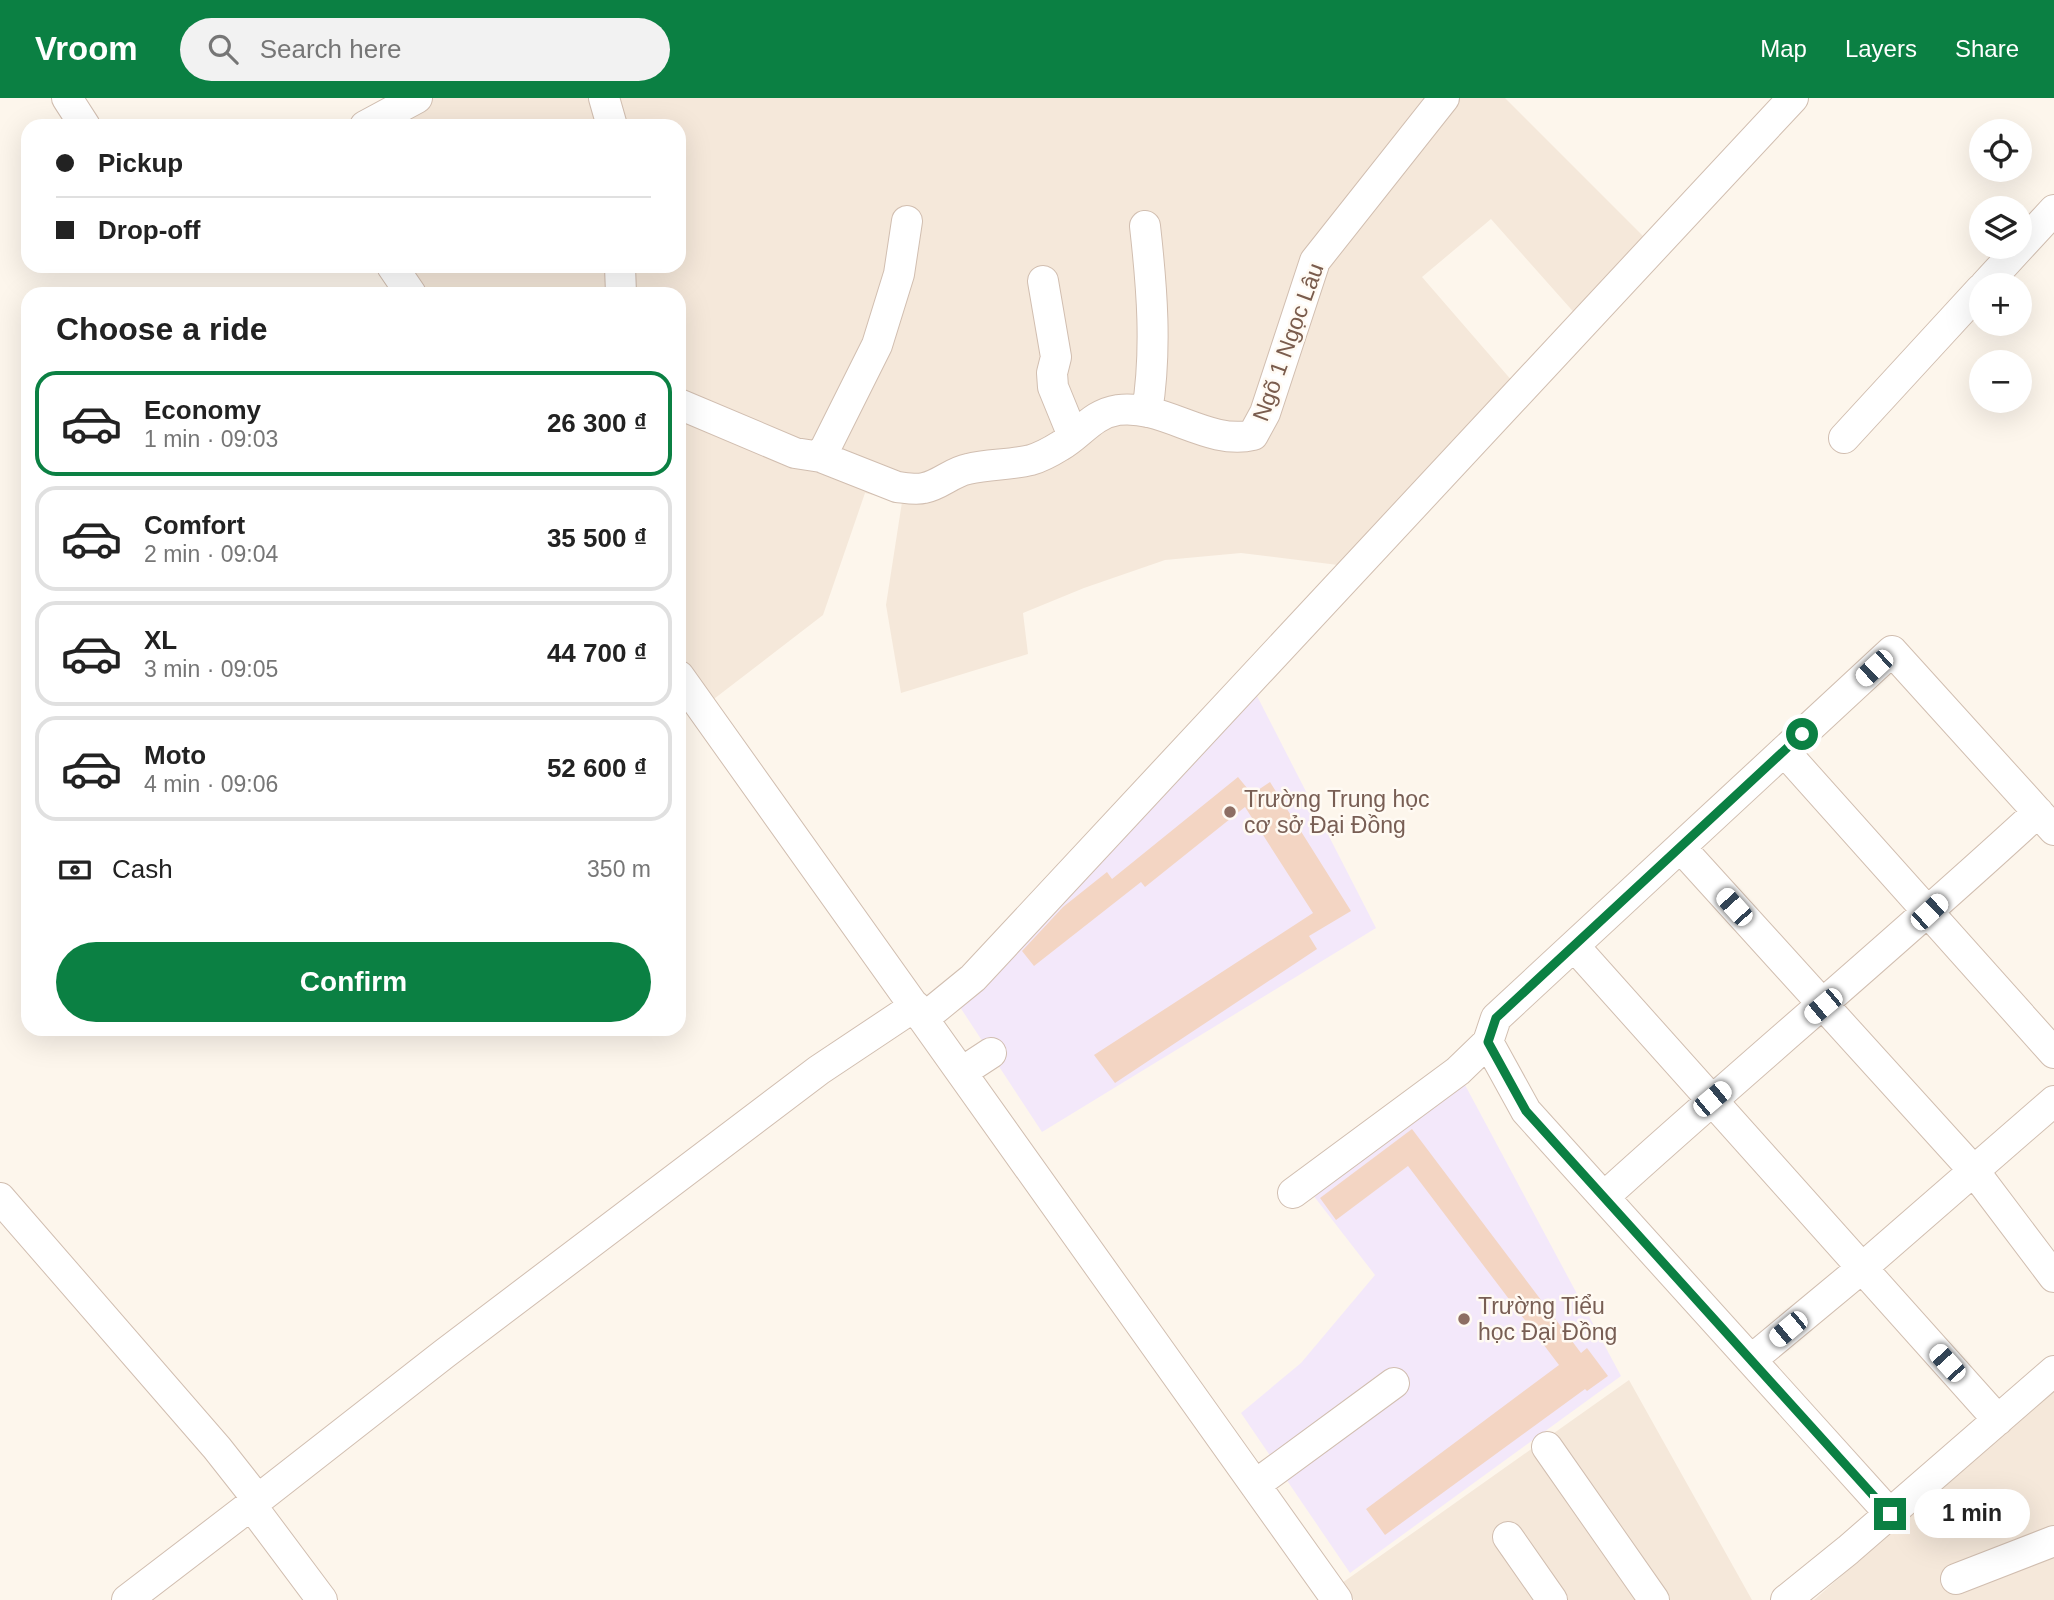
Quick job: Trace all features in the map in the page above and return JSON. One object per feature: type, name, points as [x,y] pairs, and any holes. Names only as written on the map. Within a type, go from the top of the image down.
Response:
[{"type":"street","points":[[67,98],[80,119]]},
{"type":"street","points":[[378,119],[416,98]]},
{"type":"street","points":[[604,98],[610,119]]},
{"type":"street","name":"Ngõ 1 Ngọc Lâu","points":[[686,407],[796,453],[821,457],[897,487],[924,488],[942,481],[956,471],[1032,460],[1062,445],[1102,414],[1119,410],[1147,412],[1241,438],[1253,435],[1265,413],[1315,261],[1444,98]]},
{"type":"street","points":[[127,1600],[444,1354],[819,1070],[974,978],[1793,98]]},
{"type":"street","points":[[1996,273],[2054,210]]},
{"type":"street","points":[[821,457],[877,345],[899,274],[907,221]]},
{"type":"street","points":[[1145,226],[1151,281],[1153,353],[1147,412]]},
{"type":"street","points":[[1044,281],[1056,357],[1052,373],[1053,387],[1073,436]]},
{"type":"street","points":[[1844,438],[1969,302]]},
{"type":"street","points":[[1293,1193],[1458,1071],[1488,1042],[1496,1018],[1892,651],[2046,821],[1929,912],[1604,1196]]},
{"type":"street","points":[[686,686],[1337,1600]]},
{"type":"street","points":[[1784,751],[2054,1053]]},
{"type":"street","points":[[1681,848],[1974,1171],[2054,1277]]},
{"type":"street","points":[[1574,946],[1998,1420]]},
{"type":"street","points":[[1488,1042],[1526,1111],[1890,1514]]},
{"type":"street","points":[[962,1072],[990,1053]]},
{"type":"street","points":[[1751,1360],[1862,1268],[2054,1101]]},
{"type":"street","points":[[0,1198],[217,1448],[322,1600]]},
{"type":"street","points":[[1786,1600],[1890,1514],[2054,1371]]},
{"type":"street","points":[[1255,1485],[1394,1383]]},
{"type":"street","points":[[1547,1447],[1654,1600]]},
{"type":"street","points":[[1508,1537],[1552,1600]]},
{"type":"street","points":[[1956,1579],[2054,1541]]},
{"type":"shaded area","points":[[398,98],[1505,98],[1648,241],[1578,317],[1491,219],[1422,277],[1513,382],[1338,565],[1241,553],[1165,560],[1023,613],[1028,654],[901,693],[886,605],[902,502],[865,493],[823,615],[693,715],[686,705],[686,287],[401,287],[392,273],[686,273],[686,119],[364,119]]},
{"type":"shaded area","name":"Trường Trung học cơ sở Đại Đồng","points":[[1257,696],[1376,928],[1042,1132],[958,1004]]},
{"type":"shaded area","name":"Trường Tiểu học Đại Đồng","points":[[1464,1083],[1621,1376],[1350,1573],[1241,1413],[1301,1363],[1375,1275],[1313,1195]]},
{"type":"shaded area","points":[[1629,1380],[1752,1600],[1354,1600],[1342,1583]]},
{"type":"shaded area","points":[[2054,1389],[2054,1600],[1814,1600]]},
{"type":"building","points":[[1238,777],[1252,794],[1270,782],[1351,911],[1309,936],[1317,949],[1115,1083],[1094,1055],[1313,913],[1245,807],[1145,887],[1141,882],[1034,966],[1022,951],[1063,907],[1107,872],[1112,879]]},
{"type":"building","points":[[1412,1129],[1581,1353],[1587,1348],[1608,1376],[1587,1391],[1585,1389],[1385,1535],[1366,1509],[1559,1365],[1408,1166],[1336,1220],[1320,1198]]},
{"type":"place","name":"Trường Trung học cơ sở Đại Đồng","points":[[1230,812]]},
{"type":"place","name":"Trường Tiểu học Đại Đồng","points":[[1464,1319]]},
{"type":"route","points":[[1802,734],[1496,1018],[1488,1042],[1526,1111],[1890,1514]]}]
